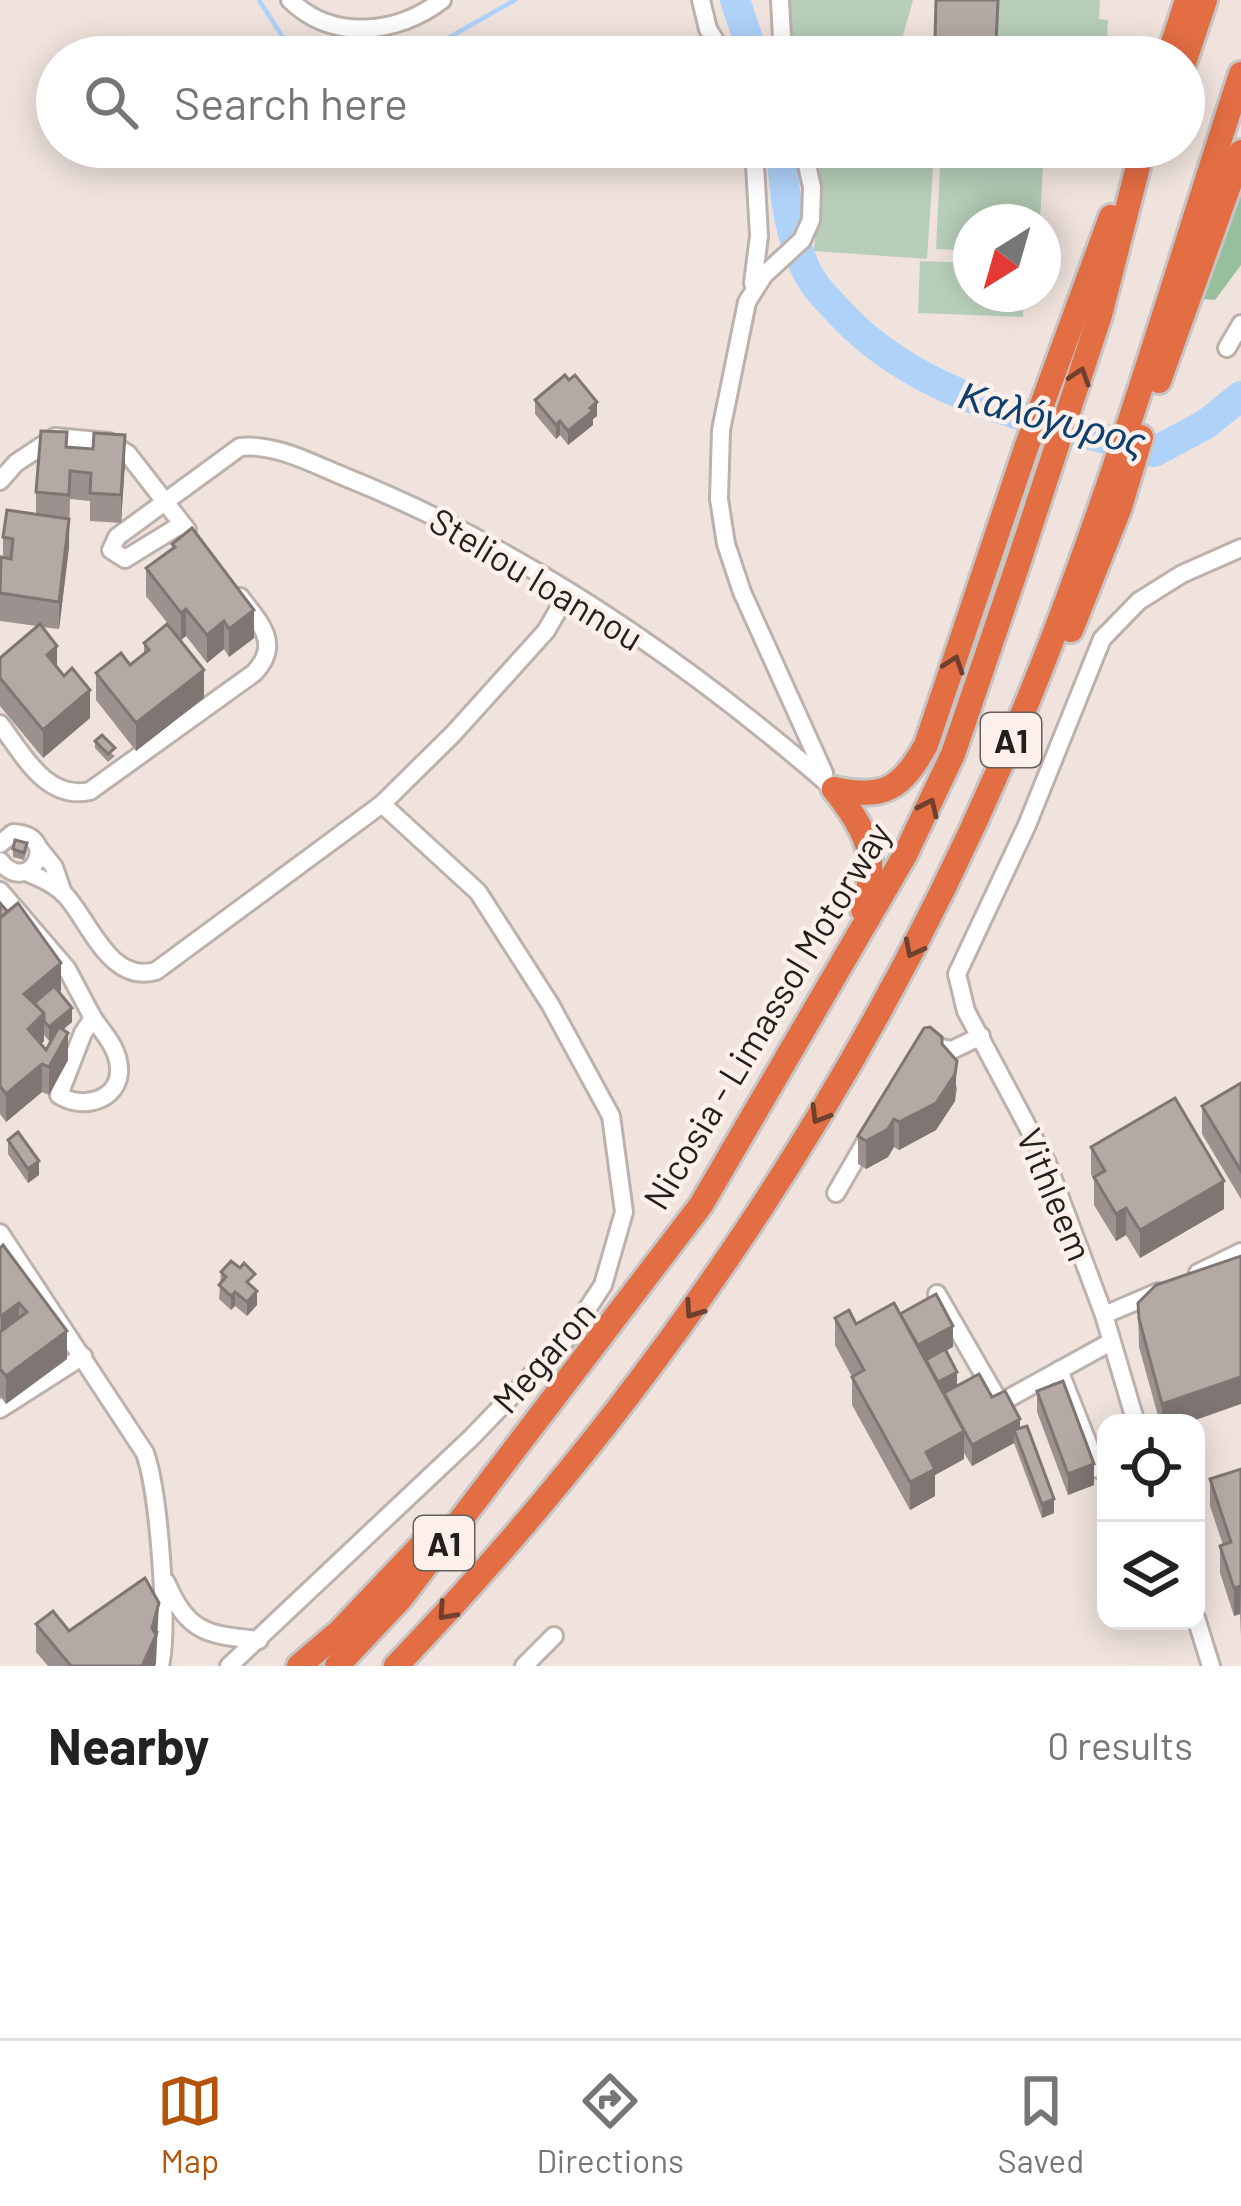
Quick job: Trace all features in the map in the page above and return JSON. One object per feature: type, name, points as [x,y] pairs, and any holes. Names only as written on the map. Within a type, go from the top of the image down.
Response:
[{"type":"highway","points":[[1175,36],[1187,0]]},
{"type":"highway","points":[[1193,36],[1205,0]]},
{"type":"highway","name":"A1","points":[[396,1666],[589,1449],[682,1326],[759,1214],[878,1016],[945,887],[1030,696],[1126,457],[1241,74]]},
{"type":"highway","points":[[1164,336],[1241,152]]},
{"type":"highway","points":[[834,789],[856,794],[886,791],[907,779],[926,745],[1026,448],[1132,168]]},
{"type":"highway","points":[[1100,312],[1135,168]]},
{"type":"highway","name":"Nicosia - Limassol Motorway","points":[[337,1666],[401,1598],[701,1205],[904,855],[953,754],[1149,168]]},
{"type":"highway","points":[[834,789],[864,831],[870,850],[868,893],[852,946]]},
{"type":"highway","points":[[299,1666],[387,1584],[499,1456],[545,1413]]},
{"type":"street","points":[[290,0],[320,19],[363,29],[409,22],[442,0]]},
{"type":"street","points":[[701,0],[713,36]]},
{"type":"street","points":[[780,0],[782,36]]},
{"type":"street","points":[[755,168],[759,236],[721,430],[718,500],[732,565],[756,627],[816,762],[834,789]]},
{"type":"street","points":[[751,291],[798,244],[812,205],[806,168]]},
{"type":"street","points":[[1227,348],[1241,323]]},
{"type":"street","points":[[0,481],[40,444],[67,436],[120,447],[196,541]]},
{"type":"street","name":"Steliou Ioannou","points":[[182,524],[125,559],[112,554],[115,539],[231,450],[250,446],[307,462],[446,519],[492,544],[747,712],[834,789]]},
{"type":"street","name":"Vithleem","points":[[1133,1414],[1104,1315],[1047,1163],[966,1011],[957,974],[1027,825],[1102,639],[1139,601],[1181,574],[1241,548]]},
{"type":"street","points":[[0,724],[45,781],[58,790],[82,794],[98,787],[265,660],[266,633],[223,575]]},
{"type":"street","points":[[0,844],[7,835],[20,832],[32,837],[54,866],[64,893],[113,961],[129,972],[148,974],[382,804],[546,631],[568,593]]},
{"type":"street","name":"Megaron","points":[[229,1666],[471,1438],[570,1335],[603,1285],[624,1212],[611,1116],[550,1004],[478,892],[382,804]]},
{"type":"street","points":[[26,872],[36,862],[38,847]]},
{"type":"street","points":[[0,864],[64,893]]},
{"type":"street","points":[[0,891],[68,969],[117,1056],[119,1068],[112,1090],[92,1103],[81,1104],[59,1095],[93,1018]]},
{"type":"street","points":[[911,1063],[922,1045],[952,1050],[981,1036]]},
{"type":"street","points":[[836,1193],[879,1119]]},
{"type":"street","points":[[0,1233],[145,1453],[160,1570],[164,1634],[160,1666]]},
{"type":"street","points":[[1104,1315],[1241,1252]]},
{"type":"street","points":[[938,1294],[1000,1403],[1109,1343]]},
{"type":"street","points":[[0,1409],[83,1356]]},
{"type":"street","points":[[1059,1370],[1097,1466]]},
{"type":"street","points":[[160,1570],[177,1607],[196,1627],[220,1636],[259,1640]]},
{"type":"street","points":[[1200,1630],[1211,1666]]},
{"type":"street","points":[[524,1666],[554,1636]]},
{"type":"green space","points":[[788,0],[913,0],[903,36],[779,34]]},
{"type":"green space","points":[[937,0],[1100,0],[1099,19],[1108,20],[1107,36],[998,36],[998,18]]},
{"type":"green space","points":[[820,168],[933,168],[927,259],[814,251]]},
{"type":"green space","points":[[940,168],[1043,168],[1041,204],[953,204],[953,250],[936,249]]},
{"type":"green space","points":[[1241,192],[1241,265],[1215,300],[1202,299]]},
{"type":"green space","points":[[920,261],[953,262],[953,312],[1023,312],[1023,317],[918,313]]},
{"type":"building","points":[[936,0],[998,0],[996,36],[935,36]]},
{"type":"building","points":[[565,375],[569,380],[575,375],[597,402],[568,431],[560,421],[556,425],[535,400]]},
{"type":"building","points":[[41,431],[67,432],[66,447],[93,449],[94,433],[125,435],[121,495],[90,493],[91,473],[70,471],[69,495],[36,492]]},
{"type":"building","points":[[7,510],[69,519],[59,602],[0,593],[1,557],[11,559],[13,539],[3,537]]},
{"type":"building","points":[[192,528],[254,610],[229,629],[224,621],[207,635],[186,609],[181,613],[146,568]]},
{"type":"building","points":[[40,624],[57,646],[47,655],[64,676],[72,668],[90,690],[43,730],[0,678],[0,658]]},
{"type":"building","points":[[167,624],[204,670],[136,723],[96,673],[121,653],[130,665],[149,650],[144,643]]},
{"type":"building","points":[[102,735],[115,748],[108,754],[95,741]]},
{"type":"building","points":[[15,840],[27,843],[24,853],[13,849]]},
{"type":"building","points":[[18,903],[61,963],[24,994],[44,1013],[28,1029],[46,1050],[59,1027],[68,1033],[49,1067],[42,1064],[6,1094],[0,1086],[0,918]]},
{"type":"building","points":[[54,986],[72,1008],[49,1027],[34,1003]]},
{"type":"building","points":[[930,1027],[957,1061],[955,1074],[936,1103],[899,1122],[894,1119],[888,1129],[866,1141],[858,1136],[924,1028]]},
{"type":"building","points":[[1241,1083],[1241,1171],[1202,1106]]},
{"type":"building","points":[[1175,1098],[1224,1181],[1140,1230],[1126,1208],[1116,1214],[1094,1177],[1105,1171],[1091,1147]]},
{"type":"building","points":[[18,1132],[39,1161],[28,1169],[8,1140]]},
{"type":"building","points":[[3,1245],[67,1331],[6,1376],[0,1369],[0,1332],[27,1312],[19,1303],[0,1315]]},
{"type":"building","points":[[1241,1256],[1241,1377],[1162,1404],[1138,1303],[1156,1285]]},
{"type":"building","points":[[231,1261],[240,1268],[244,1263],[255,1274],[247,1282],[257,1291],[247,1302],[219,1285],[226,1277],[221,1272]]},
{"type":"building","points":[[936,1294],[953,1326],[918,1345],[900,1314]]},
{"type":"building","points":[[894,1303],[964,1431],[926,1452],[935,1469],[910,1482],[852,1377],[864,1370],[835,1318],[849,1310],[856,1324]]},
{"type":"building","points":[[945,1349],[957,1372],[938,1382],[926,1360]]},
{"type":"building","points":[[979,1374],[992,1397],[1005,1391],[1020,1419],[972,1445],[944,1393]]},
{"type":"building","points":[[1063,1381],[1094,1464],[1068,1474],[1037,1391]]},
{"type":"building","points":[[1027,1426],[1054,1499],[1042,1504],[1014,1430]]},
{"type":"building","points":[[1241,1469],[1241,1586],[1234,1588],[1220,1546],[1231,1542],[1210,1479]]},
{"type":"building","points":[[145,1578],[159,1603],[152,1628],[156,1635],[142,1666],[71,1666],[36,1624],[53,1611],[69,1631]]},
{"type":"waterway","name":"Καλόγυρος","points":[[259,0],[282,36]]},
{"type":"waterway","name":"Καλόγυρος","points":[[452,36],[515,0]]},
{"type":"waterway","name":"Καλόγυρος","points":[[735,0],[747,36]]},
{"type":"waterway","name":"Καλόγυρος","points":[[783,168],[790,220],[810,278],[873,344],[947,388],[1028,418],[1154,452],[1206,424],[1241,396]]}]
